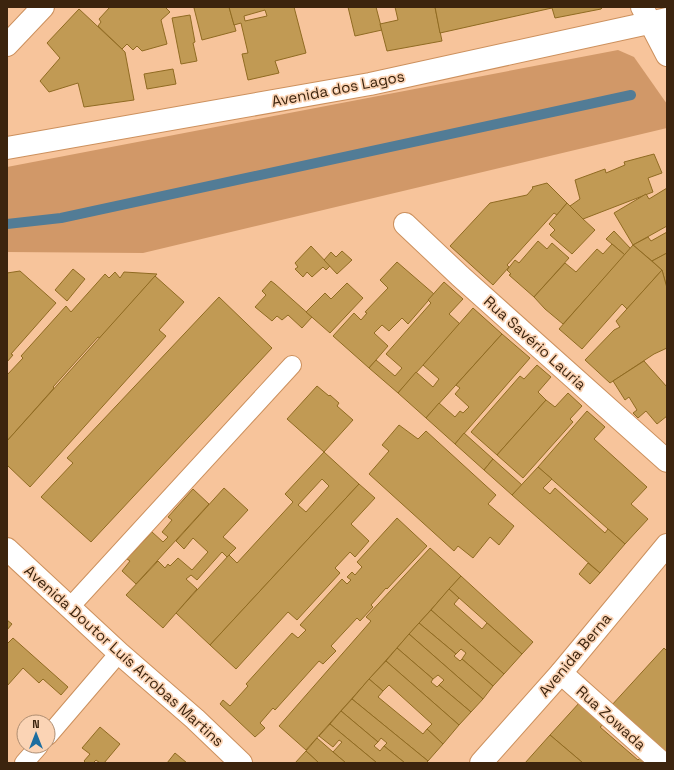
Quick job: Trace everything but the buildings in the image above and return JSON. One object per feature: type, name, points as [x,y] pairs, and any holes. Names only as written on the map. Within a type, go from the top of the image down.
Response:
[{"type":"street","points":[[7,45],[43,7]]},
{"type":"street","points":[[653,16],[667,55]]},
{"type":"street","name":"Avenida dos Lagos","points":[[7,148],[370,84],[653,16]]},
{"type":"street","name":"Rua Savério Lauria","points":[[405,224],[460,276],[667,461]]},
{"type":"street","name":"Avenida Berna","points":[[481,763],[561,673],[667,544]]},
{"type":"street","name":"Avenida Doutor Luís Arrobas Martins","points":[[7,549],[241,763]]},
{"type":"street","name":"Rua Zowada","points":[[561,673],[662,763]]},
{"type":"lane","points":[[70,607],[292,365]]},
{"type":"lane","points":[[56,727],[119,653]]},
{"type":"lane","points":[[24,763],[32,754]]},
{"type":"shaded area","points":[[618,50],[634,57],[667,104],[667,128],[143,253],[7,252],[7,167]]},
{"type":"waterway","points":[[7,224],[61,218],[631,95]]}]
